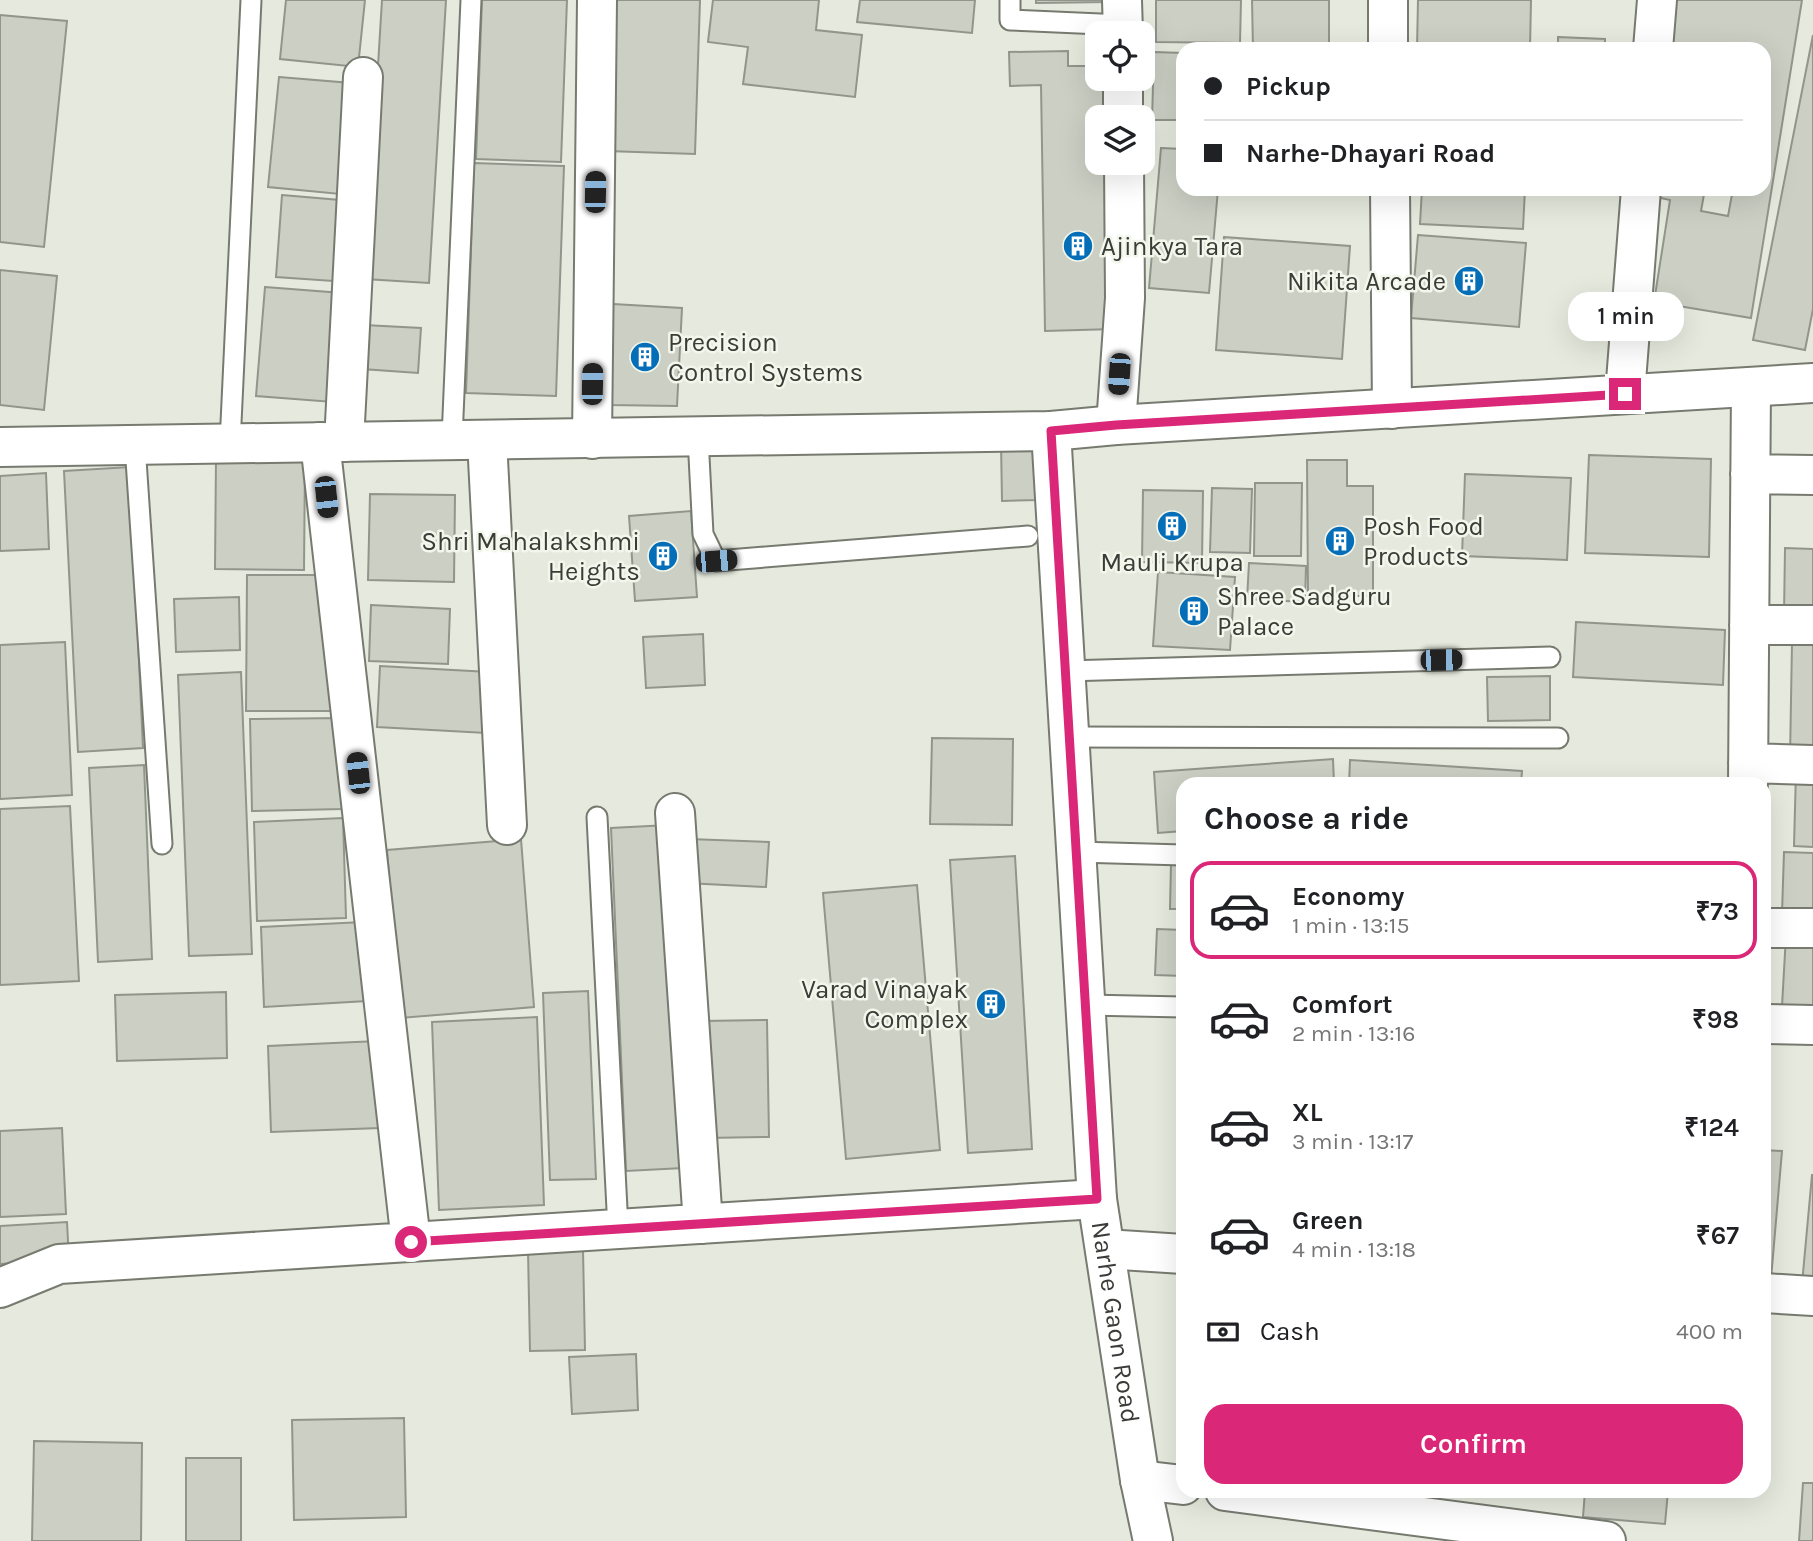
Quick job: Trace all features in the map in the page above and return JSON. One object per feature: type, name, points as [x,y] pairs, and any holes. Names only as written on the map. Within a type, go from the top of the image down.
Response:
[{"type":"street","points":[[592,439],[597,0]]},
{"type":"street","points":[[1388,0],[1388,42]]},
{"type":"street","points":[[1654,42],[1657,0]]},
{"type":"street","points":[[363,77],[332,442],[411,1242]]},
{"type":"street","points":[[1116,425],[1125,298],[1124,175]]},
{"type":"street","points":[[1390,196],[1392,409]]},
{"type":"street","points":[[1625,394],[1641,196]]},
{"type":"street","points":[[0,447],[1051,431],[1813,383]]},
{"type":"street","points":[[1751,387],[1748,774],[1813,765]]},
{"type":"street","name":"Narhe Gaon Road","points":[[1051,431],[1097,1199],[1140,1480],[1153,1541]]},
{"type":"street","points":[[470,440],[507,825]]},
{"type":"street","points":[[1750,474],[1813,475]]},
{"type":"street","points":[[1749,625],[1813,625]]},
{"type":"street","points":[[676,813],[704,1224]]},
{"type":"street","points":[[1771,928],[1813,928]]},
{"type":"street","points":[[1771,1024],[1813,1025]]},
{"type":"street","points":[[0,1288],[59,1264],[1097,1199]]},
{"type":"street","points":[[1105,1249],[1176,1254]]},
{"type":"street","points":[[1771,1293],[1813,1296]]},
{"type":"street","points":[[1140,1480],[1176,1485]]},
{"type":"street","points":[[1278,1498],[1606,1541]]},
{"type":"lane","points":[[230,444],[251,0]]},
{"type":"lane","points":[[470,440],[471,0]]},
{"type":"lane","points":[[1010,0],[1010,20],[1123,19]]},
{"type":"lane","points":[[698,437],[703,534],[716,561],[1028,536]]},
{"type":"lane","points":[[135,445],[162,844]]},
{"type":"lane","points":[[1066,671],[1550,657]]},
{"type":"lane","points":[[1070,737],[1559,738]]},
{"type":"lane","points":[[597,817],[618,1229]]},
{"type":"lane","points":[[1077,852],[1176,855]]},
{"type":"lane","points":[[1086,1005],[1176,1007]]},
{"type":"building","points":[[286,0],[365,0],[358,67],[280,59]]},
{"type":"building","points":[[382,0],[446,0],[429,283],[365,279]]},
{"type":"building","points":[[482,0],[567,0],[561,162],[476,159]]},
{"type":"building","points":[[613,0],[700,0],[695,154],[607,151]]},
{"type":"building","points":[[713,0],[819,0],[816,30],[862,35],[855,97],[743,84],[748,47],[708,42]]},
{"type":"building","points":[[860,0],[975,0],[972,33],[857,22]]},
{"type":"building","points":[[1036,0],[1110,0],[1110,2],[1036,3]]},
{"type":"building","points":[[1156,0],[1241,0],[1240,42],[1156,42]]},
{"type":"building","points":[[1252,0],[1329,0],[1329,42],[1253,42]]},
{"type":"building","points":[[1418,0],[1531,0],[1530,42],[1417,42]]},
{"type":"building","points":[[1671,0],[1802,0],[1771,193],[1771,42],[1664,42]]},
{"type":"building","points":[[0,15],[67,21],[44,247],[0,242]]},
{"type":"building","points":[[1813,35],[1813,309],[1805,350],[1753,340]]},
{"type":"building","points":[[1558,37],[1605,39],[1605,42],[1558,42]]},
{"type":"building","name":"Ajinkya Tara","points":[[1068,51],[1068,66],[1085,66],[1085,91],[1110,91],[1111,105],[1085,105],[1085,175],[1111,175],[1114,329],[1045,331],[1041,85],[1010,86],[1009,52]]},
{"type":"building","points":[[1155,52],[1176,53],[1176,120],[1155,120],[1155,105],[1152,105]]},
{"type":"building","points":[[279,77],[351,83],[340,194],[268,187]]},
{"type":"building","points":[[1161,148],[1176,149],[1176,196],[1217,196],[1209,293],[1149,288]]},
{"type":"building","points":[[474,163],[564,166],[556,396],[466,393]]},
{"type":"building","points":[[282,195],[340,200],[333,281],[276,277]]},
{"type":"building","points":[[1422,196],[1525,196],[1523,229],[1420,224]]},
{"type":"building","points":[[1656,196],[1704,196],[1701,211],[1728,216],[1732,196],[1771,196],[1751,318],[1654,302],[1670,200]]},
{"type":"building","name":"Nikita Arcade","points":[[1418,235],[1526,243],[1519,327],[1411,318]]},
{"type":"building","points":[[1224,237],[1350,246],[1342,359],[1216,350]]},
{"type":"building","points":[[0,270],[57,276],[44,410],[0,405]]},
{"type":"building","points":[[265,287],[342,293],[333,402],[256,396]]},
{"type":"building","name":"Precision Control Systems","points":[[613,304],[682,308],[677,406],[609,405]]},
{"type":"building","points":[[364,325],[421,328],[418,373],[362,369]]},
{"type":"building","points":[[1037,442],[1039,500],[1002,501],[1001,443]]},
{"type":"building","points":[[1589,455],[1711,459],[1709,557],[1585,553]]},
{"type":"building","points":[[216,457],[305,458],[304,570],[215,569]]},
{"type":"building","name":"Posh Food Products","points":[[1307,460],[1347,460],[1347,486],[1373,486],[1373,596],[1308,596]]},
{"type":"building","points":[[130,467],[143,748],[78,752],[64,471]]},
{"type":"building","points":[[46,473],[49,549],[0,551],[0,476]]},
{"type":"building","points":[[1465,474],[1571,478],[1567,560],[1462,556]]},
{"type":"building","points":[[1255,483],[1302,483],[1301,556],[1254,556]]},
{"type":"building","points":[[1212,488],[1252,489],[1250,553],[1210,552]]},
{"type":"building","name":"Mauli Krupa","points":[[1143,490],[1203,491],[1202,563],[1142,562]]},
{"type":"building","points":[[370,494],[455,495],[454,582],[368,580]]},
{"type":"building","name":"Shri Mahalakshmi Heights","points":[[691,511],[697,597],[635,601],[629,516]]},
{"type":"building","points":[[1785,548],[1813,549],[1813,614],[1784,614]]},
{"type":"building","points":[[1249,563],[1306,566],[1305,602],[1247,599]]},
{"type":"building","name":"Shree Sadguru Palace","points":[[1158,572],[1235,577],[1230,650],[1153,646]]},
{"type":"building","points":[[247,575],[332,575],[331,711],[246,711]]},
{"type":"building","points":[[239,597],[240,650],[176,652],[174,599]]},
{"type":"building","points":[[371,605],[450,609],[448,664],[369,661]]},
{"type":"building","points":[[1576,622],[1725,630],[1723,685],[1573,677]]},
{"type":"building","points":[[703,634],[705,685],[646,688],[643,637]]},
{"type":"building","points":[[65,642],[72,795],[0,799],[0,645]]},
{"type":"building","points":[[1792,642],[1813,642],[1813,759],[1790,759]]},
{"type":"building","points":[[380,666],[489,672],[486,733],[377,727]]},
{"type":"building","points":[[241,672],[252,954],[189,956],[178,675]]},
{"type":"building","points":[[1550,676],[1550,720],[1488,721],[1487,677]]},
{"type":"building","points":[[341,718],[342,809],[252,811],[250,719]]},
{"type":"building","points":[[932,738],[1013,739],[1012,825],[930,824]]},
{"type":"building","points":[[1333,759],[1334,777],[1176,777],[1176,832],[1158,833],[1154,772]]},
{"type":"building","points":[[1350,760],[1522,771],[1522,777],[1349,777]]},
{"type":"building","points":[[144,765],[152,959],[98,962],[89,768]]},
{"type":"building","points":[[1796,771],[1813,771],[1813,847],[1794,846]]},
{"type":"building","points":[[70,806],[79,981],[0,985],[0,809]]},
{"type":"building","points":[[343,818],[346,918],[257,921],[254,822]]},
{"type":"building","points":[[668,825],[683,1168],[626,1171],[611,828]]},
{"type":"building","points":[[521,839],[534,1007],[400,1018],[387,850]]},
{"type":"building","points":[[689,839],[769,842],[766,887],[686,883]]},
{"type":"building","points":[[1784,852],[1813,853],[1813,914],[1782,913]]},
{"type":"building","name":"Varad Vinayak Complex","points":[[1015,856],[1032,1149],[968,1153],[950,860]]},
{"type":"building","points":[[1171,864],[1176,864],[1176,909],[1170,909]]},
{"type":"building","points":[[917,885],[940,1150],[846,1159],[823,893]]},
{"type":"building","points":[[363,922],[367,1001],[264,1007],[261,927]]},
{"type":"building","points":[[1157,929],[1176,930],[1176,976],[1155,975]]},
{"type":"building","points":[[1786,935],[1813,936],[1813,1008],[1782,1006]]},
{"type":"building","points":[[588,991],[596,1179],[550,1180],[543,993]]},
{"type":"building","points":[[226,992],[227,1058],[117,1061],[115,995]]},
{"type":"building","points":[[537,1017],[544,1205],[439,1210],[432,1022]]},
{"type":"building","points":[[767,1020],[769,1137],[705,1138],[703,1021]]},
{"type":"building","points":[[377,1041],[380,1128],[271,1132],[268,1046]]},
{"type":"building","points":[[62,1128],[66,1214],[0,1217],[0,1131]]},
{"type":"building","points":[[1771,1150],[1782,1151],[1771,1279]]},
{"type":"building","points":[[1813,1175],[1813,1285],[1802,1284]]},
{"type":"building","points":[[67,1222],[69,1260],[0,1264],[0,1226]]},
{"type":"building","points":[[583,1249],[585,1350],[530,1351],[528,1251]]},
{"type":"building","points":[[636,1354],[638,1410],[572,1414],[569,1357]]},
{"type":"building","points":[[404,1418],[406,1517],[294,1520],[292,1420]]},
{"type":"building","points":[[34,1441],[142,1443],[141,1541],[32,1541]]},
{"type":"building","points":[[186,1458],[241,1458],[241,1541],[186,1541]]},
{"type":"building","points":[[1803,1483],[1813,1483],[1813,1541],[1799,1541]]},
{"type":"building","points":[[1584,1498],[1667,1498],[1665,1524],[1583,1517]]},
{"type":"place","name":"Ajinkya Tara","points":[[1078,246]]},
{"type":"place","name":"Nikita Arcade","points":[[1469,281]]},
{"type":"place","name":"Precision Control Systems","points":[[645,357]]},
{"type":"place","name":"Mauli Krupa","points":[[1172,526]]},
{"type":"place","name":"Posh Food Products","points":[[1340,541]]},
{"type":"place","name":"Shri Mahalakshmi Heights","points":[[663,556]]},
{"type":"place","name":"Shree Sadguru Palace","points":[[1194,611]]},
{"type":"place","name":"Varad Vinayak Complex","points":[[991,1004]]},
{"type":"route","points":[[411,1242],[1097,1199],[1051,431],[1625,394]]}]
